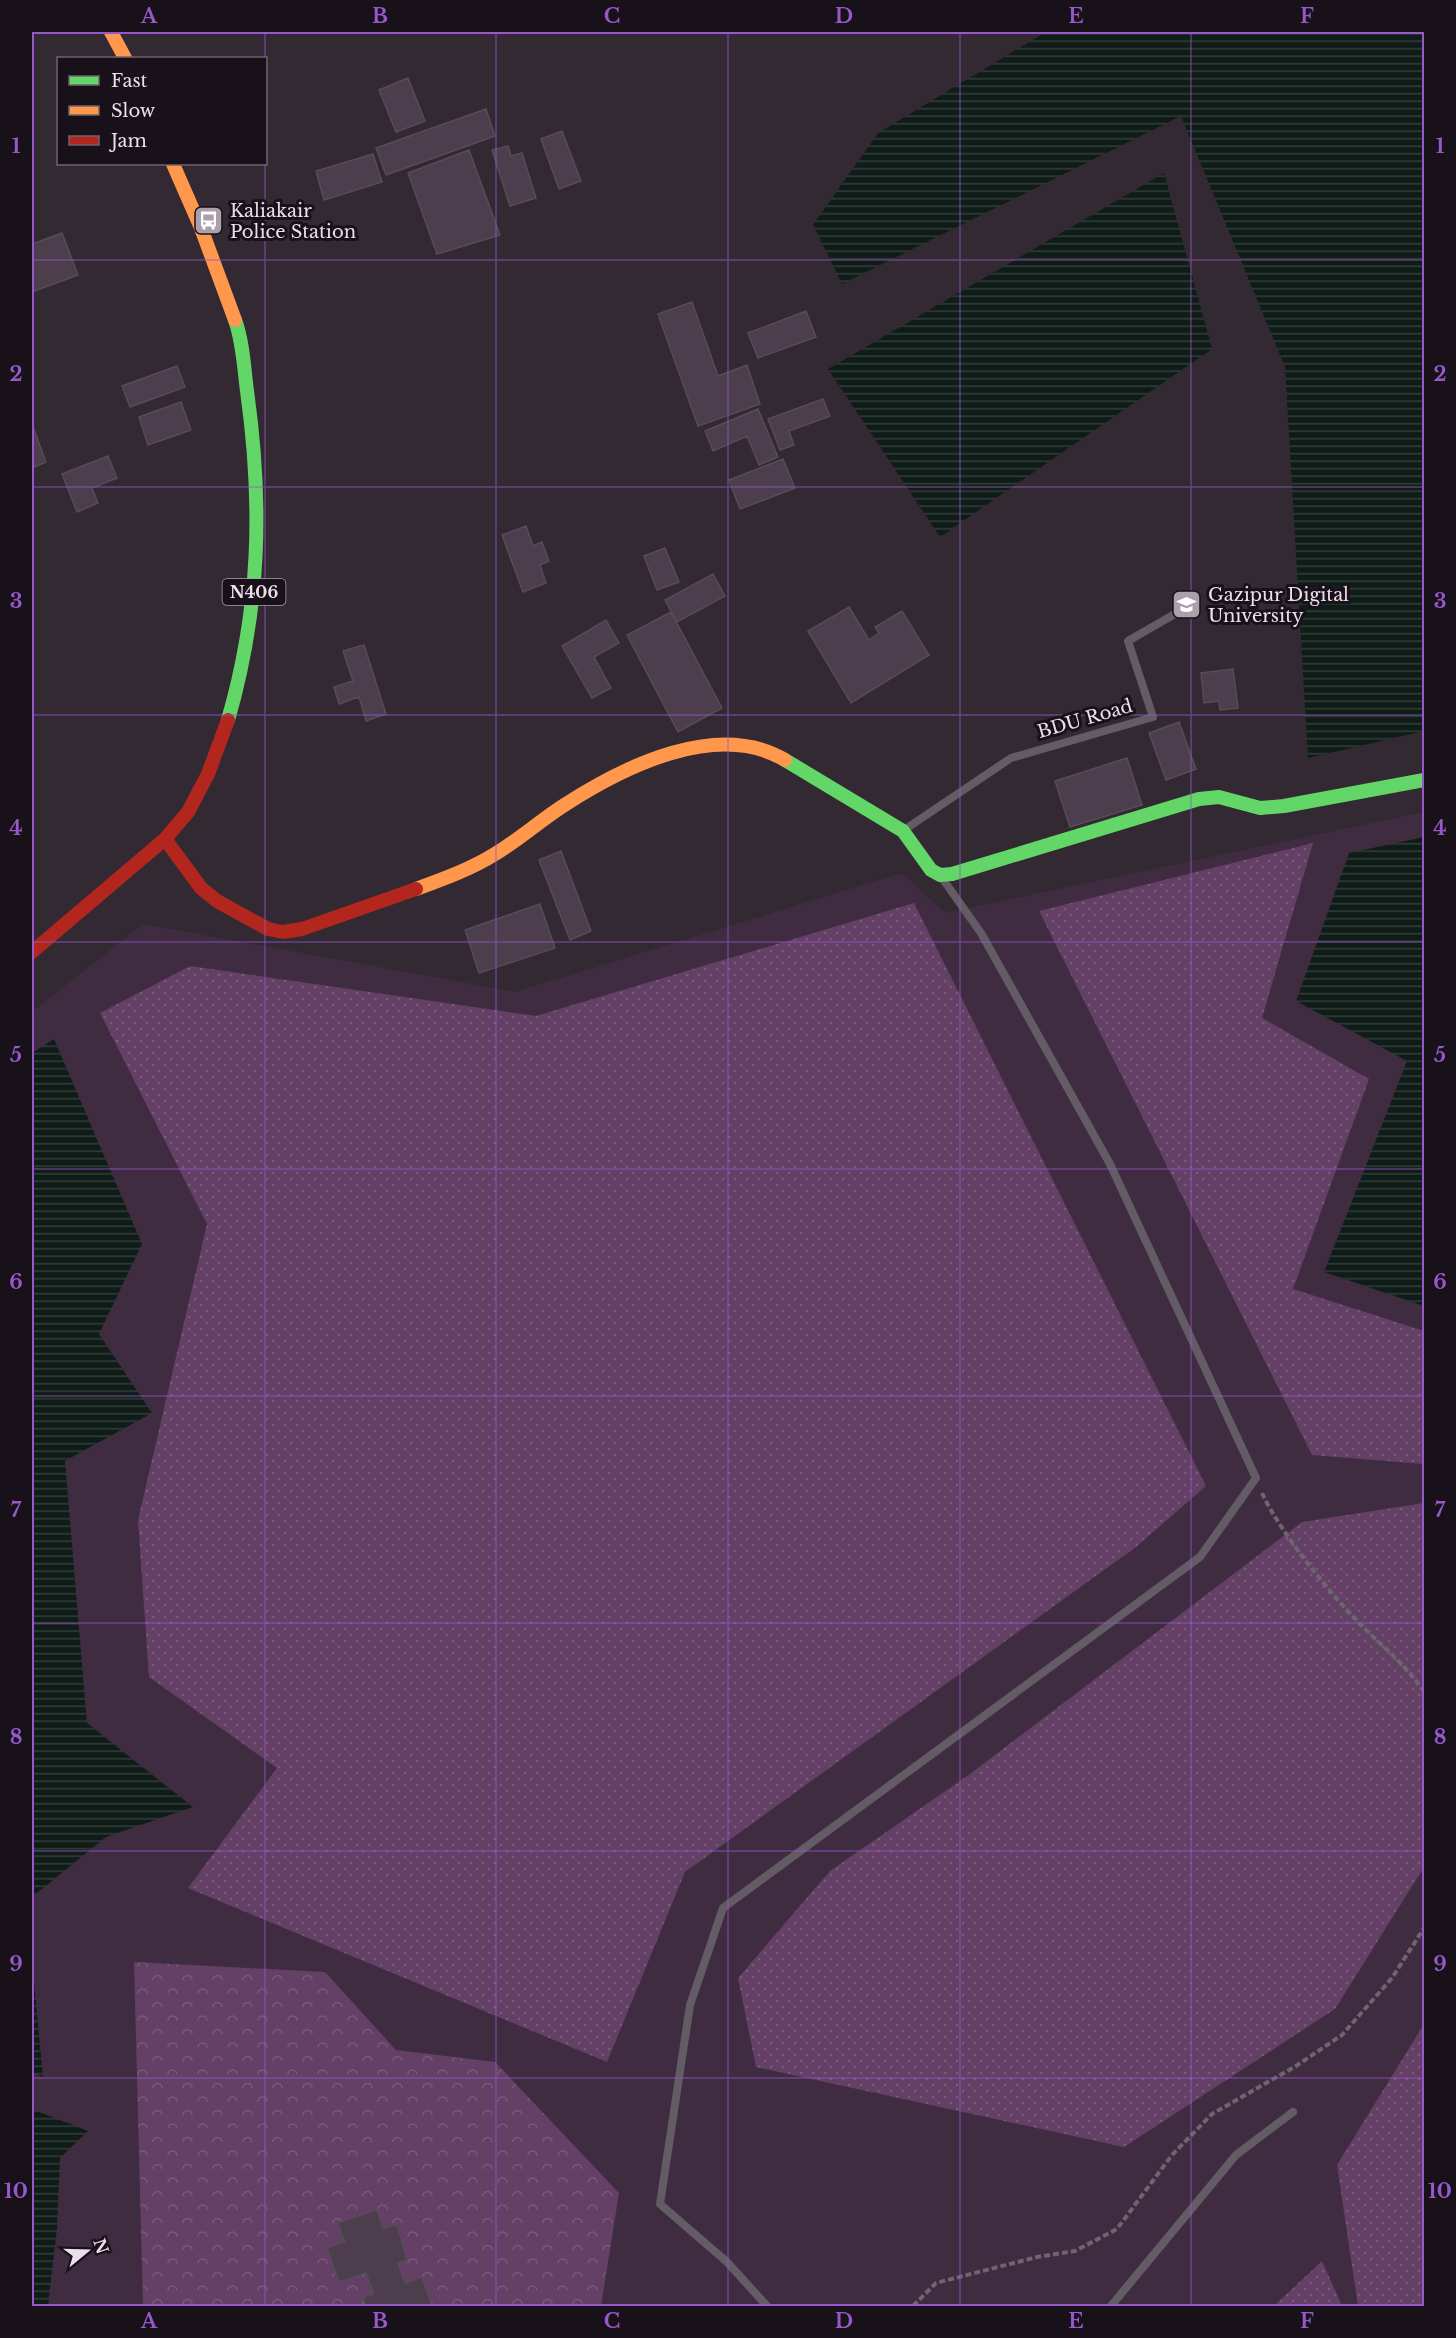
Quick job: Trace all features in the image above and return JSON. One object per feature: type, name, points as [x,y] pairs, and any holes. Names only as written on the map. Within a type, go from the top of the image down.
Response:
[{"type":"main road","points":[[111,32],[124,57]]},
{"type":"main road","name":"N406","points":[[32,952],[165,839],[188,812],[208,774],[225,730],[240,678],[254,600],[257,554],[258,502],[251,419],[238,327],[201,228],[173,165]]},
{"type":"main road","points":[[165,839],[201,888],[217,901],[268,929],[283,932],[303,929],[470,868],[501,851],[568,802],[615,777],[674,755],[715,745],[751,744],[768,750],[903,831],[932,870],[940,875],[952,874],[1199,799],[1219,797],[1260,808],[1284,806],[1425,780]]},
{"type":"lane","name":"BDU Road","points":[[903,831],[1011,758],[1153,717],[1128,641],[1187,607]]},
{"type":"lane","points":[[767,2307],[727,2262],[660,2204],[690,2005],[723,1908],[1200,1557],[1256,1478],[1110,1164],[981,933],[940,875]]},
{"type":"lane","points":[[1111,2307],[1236,2155],[1293,2112]]},
{"type":"path","points":[[1256,1478],[1267,1503],[1301,1552],[1359,1623],[1414,1676],[1425,1692]]},
{"type":"path","points":[[914,2307],[936,2283],[1037,2257],[1075,2251],[1117,2229],[1172,2155],[1212,2114],[1296,2066],[1342,2035],[1392,1978],[1425,1928]]},
{"type":"shaded area","points":[[1046,32],[1424,32],[1424,731],[1308,758],[1285,367],[1181,116],[842,284],[813,225],[878,133]]},
{"type":"shaded area","points":[[1164,173],[1212,349],[940,537],[828,369]]},
{"type":"shaded area","points":[[1424,812],[1424,2306],[32,2306],[32,1012],[143,924],[515,992],[902,873],[945,913]]},
{"type":"shaded area","points":[[1424,837],[1424,1306],[1324,1272],[1407,1061],[1296,1001],[1349,853]]},
{"type":"shaded area","points":[[54,1039],[142,1244],[99,1334],[152,1413],[65,1461],[87,1723],[193,1807],[106,1837],[32,1897],[32,1053]]},
{"type":"shaded area","points":[[32,1960],[43,2077],[32,2072]]},
{"type":"shaded area","points":[[32,2109],[88,2131],[60,2158],[57,2228],[48,2306],[32,2306]]},
{"type":"green space","points":[[1313,843],[1262,1018],[1369,1079],[1293,1289],[1424,1331],[1424,1464],[1312,1455],[1039,911]]},
{"type":"green space","points":[[914,903],[1206,1486],[1136,1547],[685,1872],[607,2062],[188,1888],[277,1768],[149,1677],[138,1520],[207,1224],[100,1013],[190,966],[536,1016]]},
{"type":"green space","points":[[1424,1503],[1424,1867],[1335,2009],[1124,2147],[756,2067],[738,1978],[830,1871],[970,1774],[1302,1522]]},
{"type":"green space","points":[[134,1962],[325,1972],[396,2050],[495,2062],[619,2193],[601,2306],[143,2306]]},
{"type":"green space","points":[[1424,2024],[1424,2306],[1358,2306],[1337,2165]]},
{"type":"green space","points":[[1322,2261],[1342,2306],[1274,2306]]},
{"type":"building","points":[[408,78],[425,121],[396,132],[379,90]]},
{"type":"building","points":[[486,109],[495,136],[386,175],[376,148]]},
{"type":"building","points":[[562,131],[581,181],[559,189],[541,139]]},
{"type":"building","points":[[508,146],[511,156],[522,153],[536,198],[510,206],[492,150]]},
{"type":"building","points":[[469,150],[500,235],[437,254],[408,173]]},
{"type":"building","points":[[373,154],[382,182],[324,200],[316,171]]},
{"type":"building","points":[[62,233],[78,275],[32,292],[32,244]]},
{"type":"building","points":[[692,302],[718,376],[747,365],[760,404],[698,426],[658,314]]},
{"type":"building","points":[[806,311],[816,337],[758,358],[748,333]]},
{"type":"building","points":[[177,366],[185,387],[130,407],[122,386]]},
{"type":"building","points":[[823,399],[830,416],[789,431],[794,445],[780,450],[768,419]]},
{"type":"building","points":[[181,402],[191,430],[148,445],[139,417]]},
{"type":"building","points":[[758,409],[778,457],[759,465],[747,436],[713,451],[705,431]]},
{"type":"building","points":[[32,424],[46,462],[32,468]]},
{"type":"building","points":[[108,456],[117,478],[92,488],[98,503],[77,512],[62,474]]},
{"type":"building","points":[[783,459],[795,488],[740,509],[729,480]]},
{"type":"building","points":[[526,526],[533,546],[542,542],[549,561],[540,565],[546,583],[523,592],[502,535]]},
{"type":"building","points":[[665,548],[679,582],[657,590],[644,556]]},
{"type":"building","points":[[713,574],[725,596],[677,622],[665,600]]},
{"type":"building","points":[[849,607],[869,640],[879,633],[875,627],[902,611],[929,655],[851,703],[808,631]]},
{"type":"building","points":[[671,612],[722,708],[678,732],[627,635]]},
{"type":"building","points":[[606,620],[619,643],[594,657],[611,688],[592,698],[562,646]]},
{"type":"building","points":[[364,645],[386,714],[366,721],[359,697],[339,704],[334,687],[353,681],[343,651]]},
{"type":"building","points":[[1233,669],[1238,708],[1220,710],[1219,701],[1204,703],[1201,673]]},
{"type":"building","points":[[1179,722],[1196,769],[1166,780],[1149,733]]},
{"type":"building","points":[[1127,758],[1142,805],[1070,827],[1055,781]]},
{"type":"building","points":[[561,851],[591,931],[570,940],[539,860]]},
{"type":"building","points":[[540,904],[555,948],[479,973],[465,930]]},
{"type":"building","points":[[377,2210],[383,2229],[397,2224],[407,2260],[398,2263],[405,2283],[422,2277],[432,2306],[366,2306],[363,2297],[374,2294],[366,2273],[339,2282],[327,2248],[345,2242],[338,2223]]},
{"type":"traffic: fast","points":[[228,720],[247,638],[256,557],[252,434],[242,346],[235,320]]},
{"type":"traffic: fast","points":[[785,760],[903,831],[931,870],[940,875],[952,874],[1199,799],[1219,797],[1260,808],[1284,806],[1424,780]]},
{"type":"traffic: slow","points":[[111,32],[124,57]]},
{"type":"traffic: slow","points":[[173,165],[201,228],[235,320]]},
{"type":"traffic: slow","points":[[416,889],[486,859],[566,804],[616,775],[672,753],[702,746],[731,745],[759,749],[785,760]]},
{"type":"traffic: jam","points":[[32,952],[165,839],[188,812],[208,774],[228,720]]},
{"type":"traffic: jam","points":[[165,839],[201,888],[217,901],[268,929],[283,932],[302,929],[416,889]]},
{"type":"place","name":"Kaliakair Police Station","points":[[209,221]]},
{"type":"place","name":"Gazipur Digital University","points":[[1187,605]]}]
